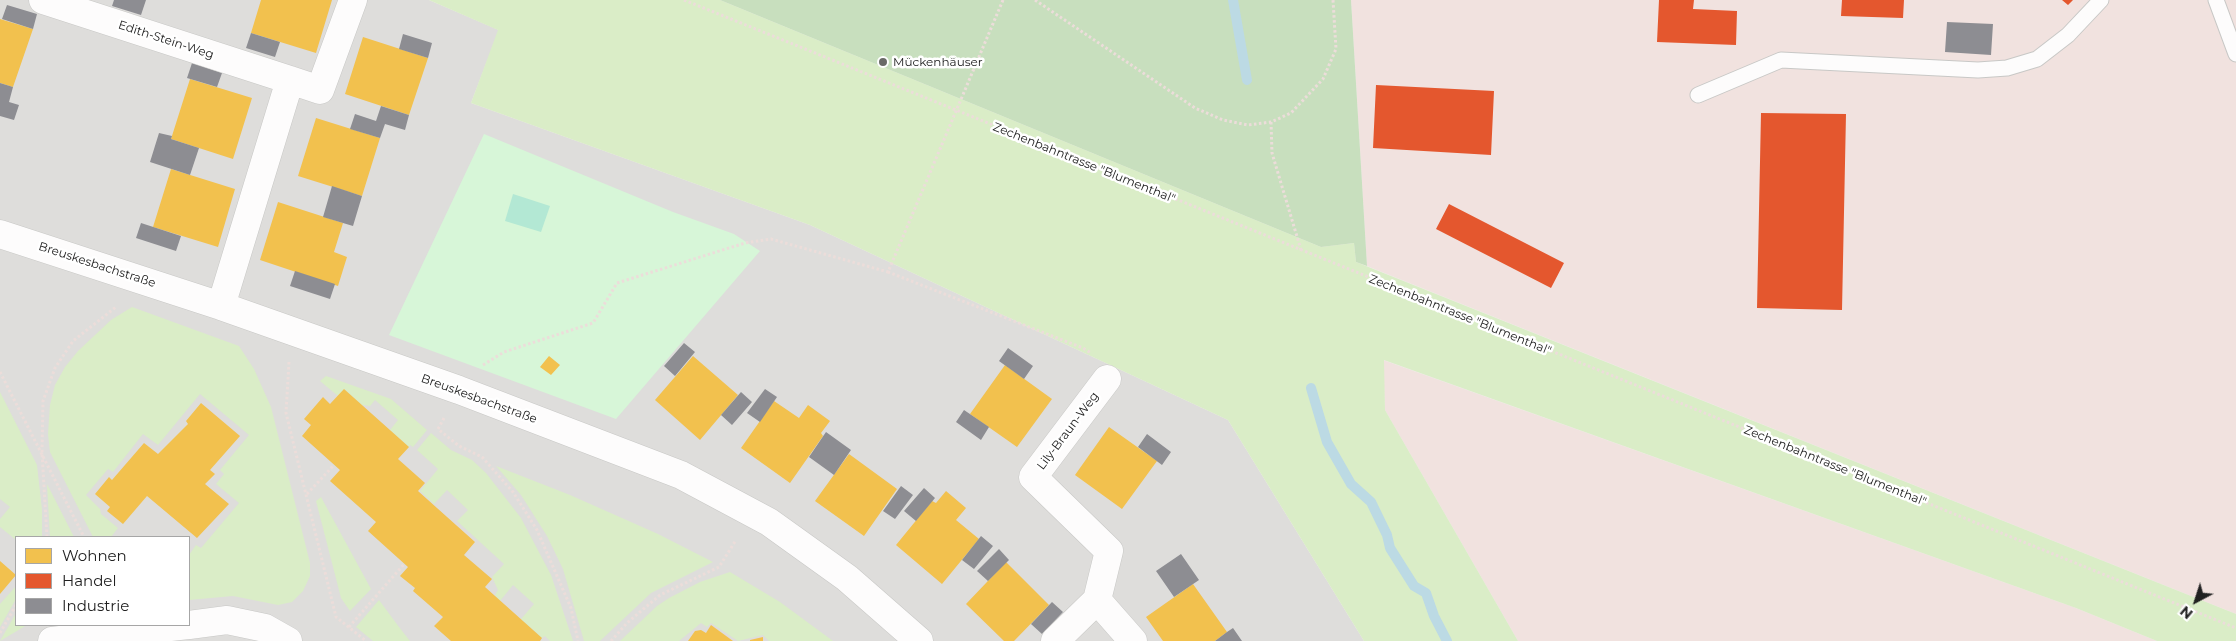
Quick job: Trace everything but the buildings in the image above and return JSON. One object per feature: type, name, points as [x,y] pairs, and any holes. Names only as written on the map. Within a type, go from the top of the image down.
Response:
[{"type":"street","name":"Edith-Stein-Weg","points":[[43,0],[320,90],[353,0]]},
{"type":"street","points":[[221,306],[290,80]]},
{"type":"street","name":"Breuskesbachstraße","points":[[0,234],[221,306],[459,390],[682,475],[769,522],[847,578],[919,641]]},
{"type":"street","name":"Lily-Braun-Weg","points":[[1097,600],[1109,551],[1032,477],[1107,379]]},
{"type":"street","points":[[1055,641],[1097,600],[1133,641]]},
{"type":"street","points":[[190,625],[227,620],[265,628],[288,641]]},
{"type":"street","points":[[52,641],[180,626]]},
{"type":"lane","points":[[1698,94],[1781,60],[1978,70],[2008,68],[2037,59],[2068,35],[2101,0]]},
{"type":"lane","points":[[2216,0],[2236,54]]},
{"type":"path","name":"Zechenbahntrasse \"Blumenthal\"","points":[[684,0],[2236,628]]},
{"type":"path","points":[[888,272],[1003,0]]},
{"type":"path","points":[[1035,0],[1195,108],[1223,120],[1248,125],[1271,122],[1291,113],[1323,79],[1336,49],[1333,0]]},
{"type":"path","points":[[1271,122],[1272,152],[1301,251]]},
{"type":"path","points":[[578,641],[571,608],[552,560],[537,530],[513,492],[482,457],[459,446],[438,429],[459,390],[478,368],[504,352],[593,323],[617,283],[745,243],[771,239],[888,272],[1083,348],[1104,362],[1107,379]]},
{"type":"path","points":[[47,536],[42,453],[43,401],[55,368],[73,341],[148,282]]},
{"type":"path","points":[[297,333],[288,364],[286,413],[336,617],[366,641]]},
{"type":"path","points":[[0,372],[84,536]]},
{"type":"path","points":[[306,494],[334,465]]},
{"type":"path","points":[[611,641],[660,595],[719,567],[752,512]]},
{"type":"path","points":[[349,627],[405,563]]},
{"type":"path","points":[[0,633],[15,607]]},
{"type":"shaded area","points":[[0,0],[429,0],[499,30],[471,103],[810,225],[1228,420],[1364,641],[0,641]]},
{"type":"shaded area","points":[[1351,0],[2236,0],[2236,614],[1367,266]]},
{"type":"shaded area","points":[[1383,360],[2076,608],[2157,641],[1518,641],[1385,410]]},
{"type":"green space","points":[[429,0],[720,0],[1321,247],[1354,243],[1356,262],[2236,614],[2236,641],[2157,641],[2076,608],[1384,360],[1385,410],[1518,641],[1364,641],[1228,420],[810,225],[471,103],[498,30]]},
{"type":"green space","points":[[720,0],[1351,0],[1367,266],[1356,262],[1354,243],[1321,247]]},
{"type":"green space","points":[[484,134],[673,212],[734,234],[760,251],[616,419],[389,335]]},
{"type":"green space","points":[[513,194],[550,206],[541,232],[505,221]]},
{"type":"green space","points":[[132,307],[239,346],[254,369],[271,407],[310,563],[310,576],[303,591],[292,602],[278,605],[233,596],[190,600],[190,554],[196,545],[201,548],[239,503],[216,484],[224,474],[220,470],[249,435],[200,394],[158,445],[143,434],[113,472],[108,469],[86,495],[100,509],[101,514],[118,528],[112,536],[92,536],[50,452],[48,434],[50,405],[55,385],[65,367],[78,351],[111,320]]},
{"type":"green space","points":[[326,376],[391,399],[427,430],[413,447],[410,445],[409,447],[390,430],[398,420],[375,400],[370,406],[362,405],[344,389],[338,396],[320,381]]},
{"type":"green space","points":[[0,392],[37,465],[42,510],[42,536],[15,536],[15,539],[0,527],[0,519],[10,507],[0,499]]},
{"type":"green space","points":[[431,433],[451,450],[472,460],[486,473],[521,518],[551,575],[573,641],[550,641],[545,636],[542,638],[521,619],[534,604],[513,585],[500,601],[495,595],[498,590],[492,577],[504,564],[457,521],[468,510],[447,490],[434,504],[420,491],[438,469],[417,450]]},
{"type":"green space","points":[[496,466],[570,495],[658,534],[713,562],[651,593],[600,641],[584,641],[563,569],[547,536],[521,495]]},
{"type":"green space","points":[[47,484],[73,536],[50,536]]},
{"type":"green space","points":[[321,497],[371,589],[350,611],[341,598],[316,501]]},
{"type":"green space","points":[[730,572],[780,602],[833,641],[769,641],[763,635],[738,641],[711,623],[707,627],[701,623],[679,641],[620,641],[657,606],[669,598],[700,582]]},
{"type":"green space","points":[[15,587],[15,601],[0,627],[0,604]]},
{"type":"green space","points":[[379,600],[410,641],[373,641],[356,627]]},
{"type":"green space","points":[[15,615],[15,626],[25,626],[0,641]]},
{"type":"waterway","points":[[1233,0],[1247,80]]},
{"type":"waterway","points":[[1311,388],[1327,442],[1351,484],[1371,502],[1387,535],[1390,548],[1414,586],[1426,593],[1434,616],[1447,641]]},
{"type":"place","name":"Mückenhäuser","points":[[883,62]]}]
